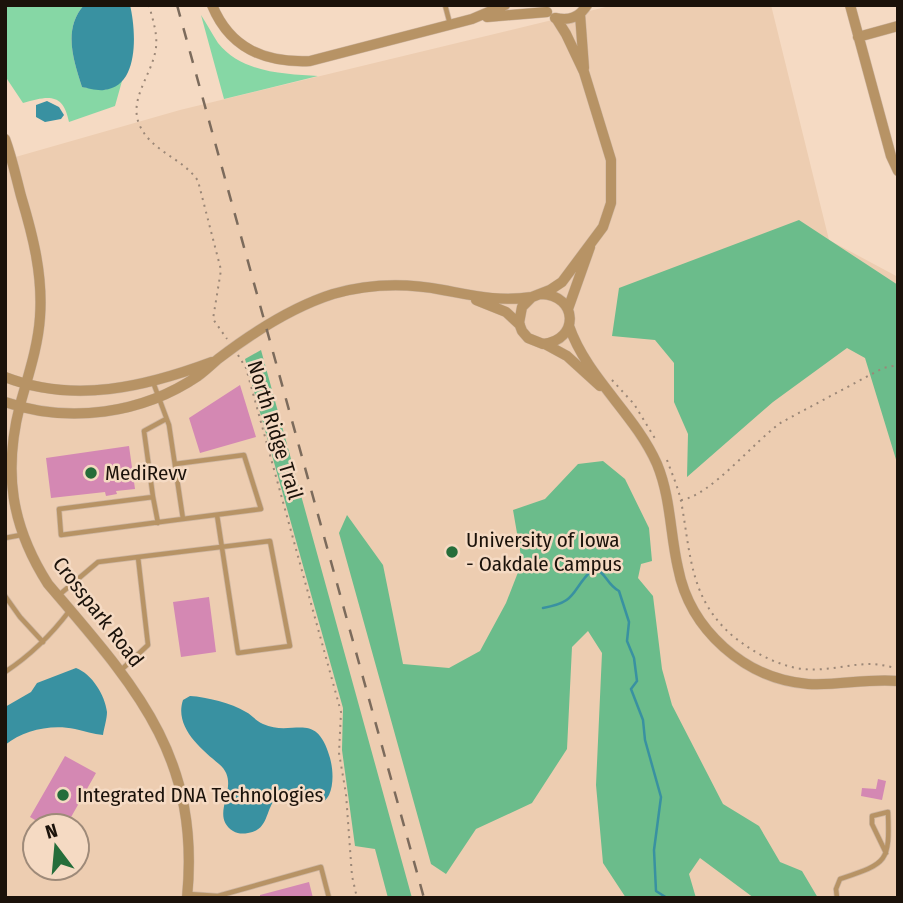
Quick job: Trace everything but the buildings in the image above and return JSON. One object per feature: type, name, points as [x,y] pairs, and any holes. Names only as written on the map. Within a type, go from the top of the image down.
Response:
[{"type":"street","points":[[212,5],[229,35],[257,53],[286,62],[310,61],[472,19],[544,8],[556,18],[584,72],[611,160],[611,203],[604,227],[562,282],[537,295],[522,307],[519,315],[521,326]]},
{"type":"street","points":[[472,19],[505,5]]},
{"type":"street","points":[[850,5],[891,156],[898,171]]},
{"type":"street","points":[[556,18],[573,18],[585,8]]},
{"type":"street","points":[[584,72],[585,8]]},
{"type":"street","points":[[858,37],[898,26]]},
{"type":"street","name":"Crosspark Road","points":[[5,139],[32,235],[40,275],[40,320],[13,439],[11,466],[14,506],[22,535],[36,565],[120,671],[152,717],[177,776],[188,835],[187,896]]},
{"type":"street","points":[[590,246],[568,309],[569,326],[577,346],[630,420],[656,464],[670,509],[676,560],[683,589],[692,608],[715,640],[733,656],[778,678],[807,684],[898,681]]},
{"type":"street","points":[[5,402],[20,407],[74,415],[116,411],[159,396],[200,375],[292,311],[333,294],[376,286],[422,287],[470,297],[510,301],[537,295],[557,297],[568,309]]},
{"type":"street","points":[[470,297],[506,312],[521,326],[528,338],[567,356],[609,393]]},
{"type":"street","points":[[545,344],[559,339],[569,326]]},
{"type":"street","points":[[5,377],[26,385],[78,392],[153,381],[218,360]]},
{"type":"lane","points":[[446,5],[450,25]]},
{"type":"lane","points":[[153,381],[166,419],[183,519]]},
{"type":"lane","points":[[158,523],[144,431],[166,419]]},
{"type":"lane","points":[[153,497],[58,509],[61,535],[261,509],[244,456],[175,464]]},
{"type":"lane","points":[[58,596],[98,562],[138,558],[222,547],[270,541],[290,646],[238,653],[222,547],[217,515]]},
{"type":"lane","points":[[5,538],[22,535]]},
{"type":"lane","points":[[120,671],[148,646],[138,558]]},
{"type":"lane","points":[[5,596],[43,642]]},
{"type":"lane","points":[[5,671],[43,642],[70,610]]},
{"type":"lane","points":[[837,898],[836,889],[840,879],[875,867],[884,860],[886,853],[889,842],[888,812],[872,816],[872,824],[886,853]]},
{"type":"lane","points":[[187,896],[218,896],[321,867],[329,898]]},
{"type":"lane","points":[[234,891],[236,898]]},
{"type":"path","name":"North Ridge Trail","points":[[149,5],[156,34],[156,51],[139,94],[136,112],[139,124],[160,150],[190,169],[198,181],[221,270],[213,319],[246,368],[341,712],[339,753],[346,794],[352,876],[357,898]]},
{"type":"path","points":[[680,500],[699,494],[782,422],[883,368],[898,365]]},
{"type":"shaded area","name":"University of Iowa - Oakdale Campus","points":[[614,5],[771,5],[829,240],[898,277],[898,898],[5,898],[5,160],[180,110]]},
{"type":"green space","points":[[5,5],[84,5],[78,14],[72,34],[73,55],[82,87],[105,90],[122,81],[115,106],[69,122],[63,105],[58,101],[47,98],[23,103],[5,76]]},
{"type":"green space","points":[[201,15],[218,43],[239,61],[264,70],[318,76],[224,99]]},
{"type":"green space","points":[[799,220],[898,285],[898,466],[865,358],[847,348],[773,402],[687,477],[688,434],[674,402],[674,363],[655,340],[612,336],[619,288]]},
{"type":"green space","points":[[261,350],[412,898],[388,898],[375,849],[355,846],[342,750],[343,708],[245,359]]},
{"type":"green space","points":[[603,461],[625,479],[649,528],[652,561],[641,564],[638,578],[653,596],[662,669],[672,705],[723,804],[759,826],[780,862],[802,871],[818,898],[754,898],[700,858],[689,874],[696,898],[626,898],[603,863],[596,785],[602,653],[588,631],[572,647],[567,749],[532,803],[476,829],[446,874],[431,864],[339,533],[347,515],[383,565],[403,664],[449,668],[480,651],[506,603],[522,562],[513,510],[545,499],[578,464]]},
{"type":"water","points":[[84,5],[130,5],[134,28],[133,56],[124,79],[116,87],[101,90],[82,87],[73,55],[72,34],[78,14]]},
{"type":"water","points":[[47,101],[59,107],[64,115],[61,119],[45,122],[36,117],[36,105]]},
{"type":"water","points":[[76,668],[92,680],[104,699],[107,712],[103,735],[66,728],[47,728],[21,735],[5,745],[5,707],[31,692],[37,683]]},
{"type":"water","points":[[190,696],[233,706],[261,723],[274,727],[311,729],[324,743],[331,762],[332,781],[329,795],[318,803],[289,794],[282,795],[272,803],[260,828],[246,833],[233,831],[223,816],[228,790],[226,772],[191,736],[182,719],[183,700]]},
{"type":"waterway","points":[[543,608],[569,599],[594,568],[619,591],[629,622],[627,641],[634,658],[637,681],[631,689],[643,720],[645,740],[661,797],[654,850],[656,891],[667,898]]},
{"type":"railway","points":[[177,5],[424,898]]},
{"type":"place","name":"MediRevv","points":[[91,473]]},
{"type":"place","name":"University of Iowa - Oakdale Campus","points":[[452,552]]},
{"type":"place","name":"Integrated DNA Technologies","points":[[63,795]]}]
